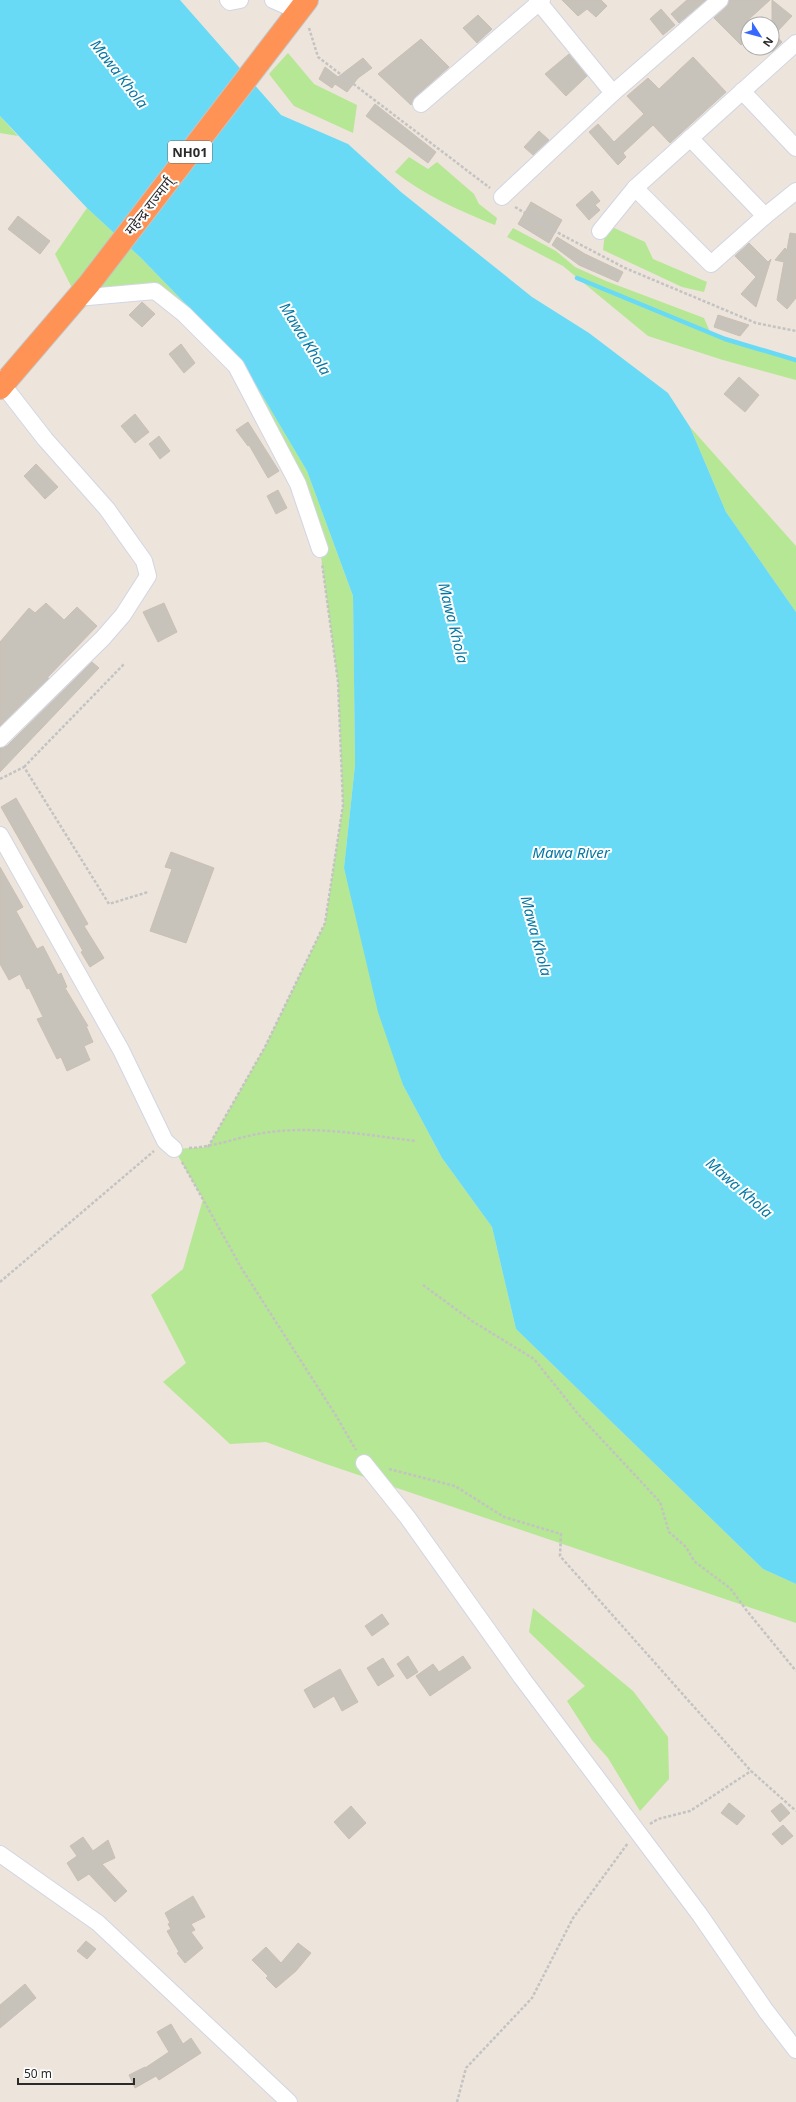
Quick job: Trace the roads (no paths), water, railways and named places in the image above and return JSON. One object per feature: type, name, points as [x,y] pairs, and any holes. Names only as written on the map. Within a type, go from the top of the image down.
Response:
[{"type":"highway","name":"महेन्द्र राज्मार्ग्","points":[[1,383],[83,291],[299,10]]},
{"type":"street","points":[[228,0],[230,2],[240,0]]},
{"type":"street","points":[[273,0],[299,10]]},
{"type":"street","points":[[502,197],[613,93],[720,0]]},
{"type":"street","points":[[421,104],[540,1],[613,93]]},
{"type":"street","points":[[600,231],[635,188],[796,43]]},
{"type":"street","points":[[742,91],[796,148]]},
{"type":"street","points":[[690,138],[765,216]]},
{"type":"street","points":[[635,188],[711,264],[765,216],[796,191]]},
{"type":"street","points":[[83,291],[155,291],[184,314],[236,366],[298,484],[320,549]]},
{"type":"street","points":[[0,739],[103,638],[123,615],[148,576],[144,561],[107,509],[45,439],[1,383]]},
{"type":"street","points":[[0,835],[122,1050],[170,1145]]},
{"type":"street","points":[[364,1463],[408,1518],[522,1678],[700,1915],[766,2011],[796,2050]]},
{"type":"street","points":[[0,1854],[98,1924],[289,2102]]},
{"type":"water","name":"Mawa River","points":[[0,0],[180,0],[281,115],[348,144],[401,192],[532,297],[589,333],[668,393],[690,427],[726,512],[796,612],[796,1584],[763,1569],[516,1329],[492,1227],[442,1158],[403,1085],[378,1012],[344,868],[355,765],[353,596],[307,471],[243,363],[141,258],[87,208],[0,116]]},
{"type":"waterway","points":[[577,278],[725,339],[796,360]]},
{"type":"water label","name":"Mawa Khola","points":[[119,74]]},
{"type":"water label","name":"Mawa Khola","points":[[305,339]]},
{"type":"water label","name":"Mawa Khola","points":[[453,623]]},
{"type":"water label","name":"Mawa Khola","points":[[536,936]]},
{"type":"water label","name":"Mawa Khola","points":[[739,1188]]}]
